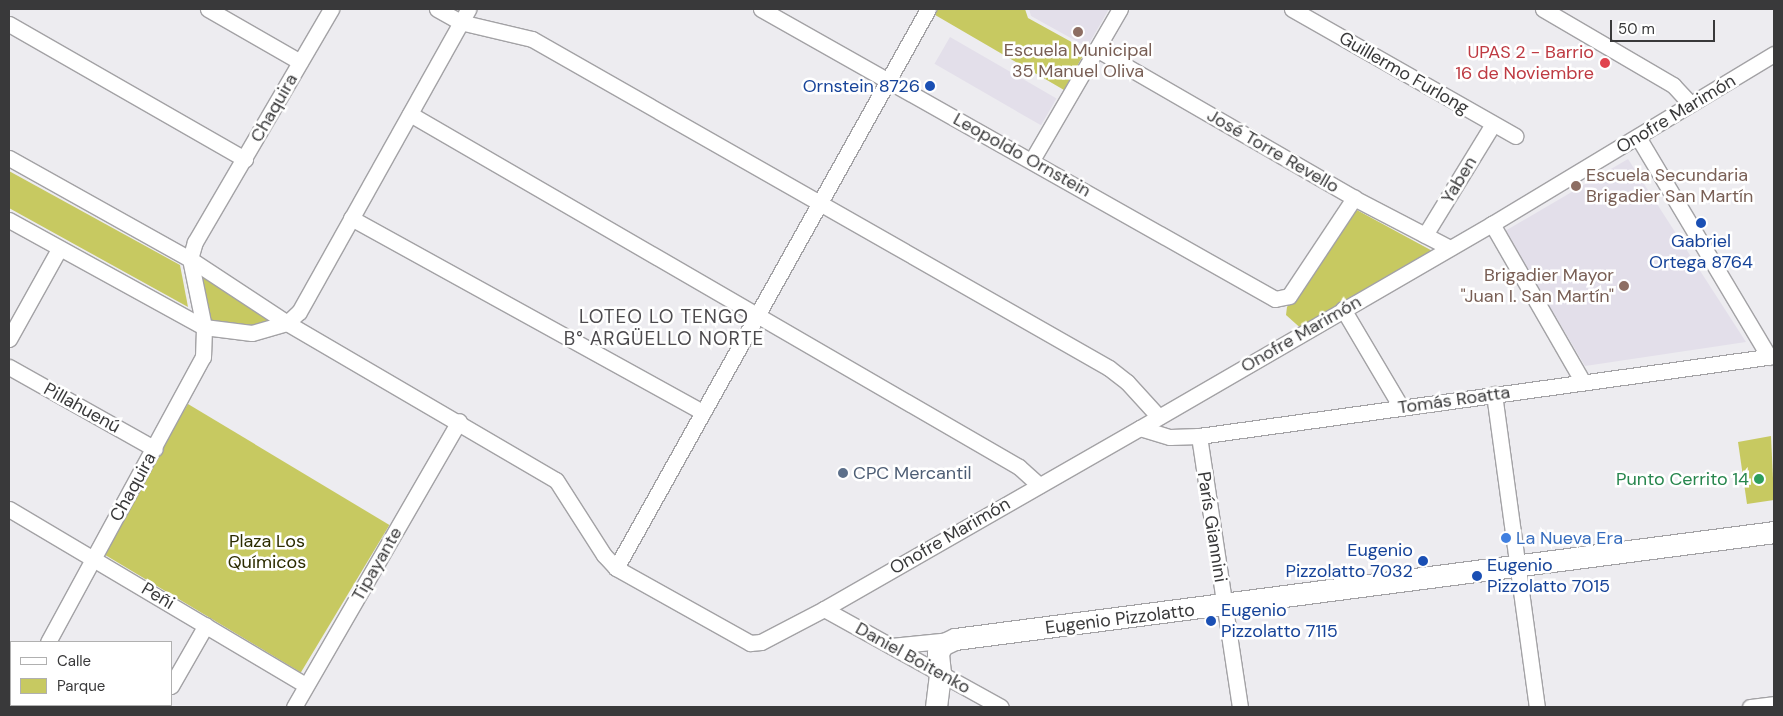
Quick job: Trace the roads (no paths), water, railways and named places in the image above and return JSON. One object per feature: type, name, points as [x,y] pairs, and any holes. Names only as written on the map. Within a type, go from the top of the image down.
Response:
[{"type":"main road","name":"Eugenio Pizzolatto","points":[[955,640],[1774,532]]},
{"type":"main road","points":[[936,707],[940,673],[938,653],[942,645],[955,640]]},
{"type":"street","points":[[208,9],[300,62]]},
{"type":"street","name":"Chaquira","points":[[49,641],[155,449],[203,357],[204,328],[190,259],[195,242],[331,9]]},
{"type":"street","points":[[436,9],[460,22],[532,39],[1108,368],[1127,382],[1159,417]]},
{"type":"street","points":[[9,220],[204,328],[252,333],[287,324],[299,312],[468,9]]},
{"type":"street","name":"Leopoldo Ornstein","points":[[762,9],[887,82],[1032,160],[1275,299],[1282,300],[1290,296],[1354,198]]},
{"type":"street","points":[[9,158],[190,259],[287,324],[459,421],[556,480],[604,555],[616,568],[928,9]]},
{"type":"street","points":[[1032,160],[1098,50],[1120,9]]},
{"type":"street","name":"Guillermo Furlong","points":[[1292,9],[1516,136]]},
{"type":"street","points":[[1543,9],[1673,85],[1690,103]]},
{"type":"street","points":[[9,24],[245,159]]},
{"type":"street","name":"José Torre Revello","points":[[1098,50],[1354,198],[1450,248]]},
{"type":"street","name":"Onofre Marimón","points":[[616,568],[750,643],[761,642],[824,609],[1492,224],[1774,54]]},
{"type":"street","points":[[410,114],[758,313],[1019,467],[1039,485]]},
{"type":"street","name":"Yaben","points":[[1425,235],[1492,124]]},
{"type":"street","points":[[1638,137],[1771,357]]},
{"type":"street","points":[[351,218],[703,412]]},
{"type":"street","points":[[1492,224],[1583,382]]},
{"type":"street","points":[[9,339],[59,249]]},
{"type":"street","points":[[1344,309],[1400,407]]},
{"type":"street","name":"Tomás Roatta","points":[[1140,428],[1170,437],[1198,436],[1771,357]]},
{"type":"street","name":"Pillahuenú","points":[[9,367],[155,449]]},
{"type":"street","points":[[1494,394],[1537,707]]},
{"type":"street","name":"Tipayante","points":[[294,707],[459,421]]},
{"type":"street","name":"París Giannini","points":[[1198,436],[1240,707]]},
{"type":"street","name":"Peñi","points":[[9,509],[306,685]]},
{"type":"street","name":"Daniel Boitenko","points":[[824,609],[1001,707]]},
{"type":"street","points":[[172,684],[206,625]]},
{"type":"street","points":[[891,646],[955,640]]},
{"type":"street","points":[[1750,707],[1774,704]]},
{"type":"place","name":"Escuela Municipal 35 Manuel Oliva","points":[[1078,32]]},
{"type":"place","name":"UPAS 2 - Barrio 16 de Noviembre","points":[[1605,63]]},
{"type":"place","name":"Ornstein 8726","points":[[930,86]]},
{"type":"place","name":"Escuela Secundaria Brigadier San Martín","points":[[1576,186]]},
{"type":"place","name":"Gabriel Ortega 8764","points":[[1701,223]]},
{"type":"place","name":"Brigadier Mayor \"Juan I. San Martín\"","points":[[1624,286]]},
{"type":"place","name":"CPC Mercantil","points":[[843,473]]},
{"type":"place","name":"Punto Cerrito 14","points":[[1759,479]]},
{"type":"place","name":"La Nueva Era","points":[[1506,538]]},
{"type":"place","name":"Eugenio Pizzolatto 7032","points":[[1423,561]]},
{"type":"place","name":"Eugenio Pizzolatto 7015","points":[[1477,576]]},
{"type":"place","name":"Eugenio Pizzolatto 7115","points":[[1211,621]]},
{"type":"district","name":"LOTEO LO TENGO B° ARGÜELLO NORTE","points":[[664,328]]},
{"type":"park label","name":"Plaza Los Químicos","points":[[267,552]]}]
